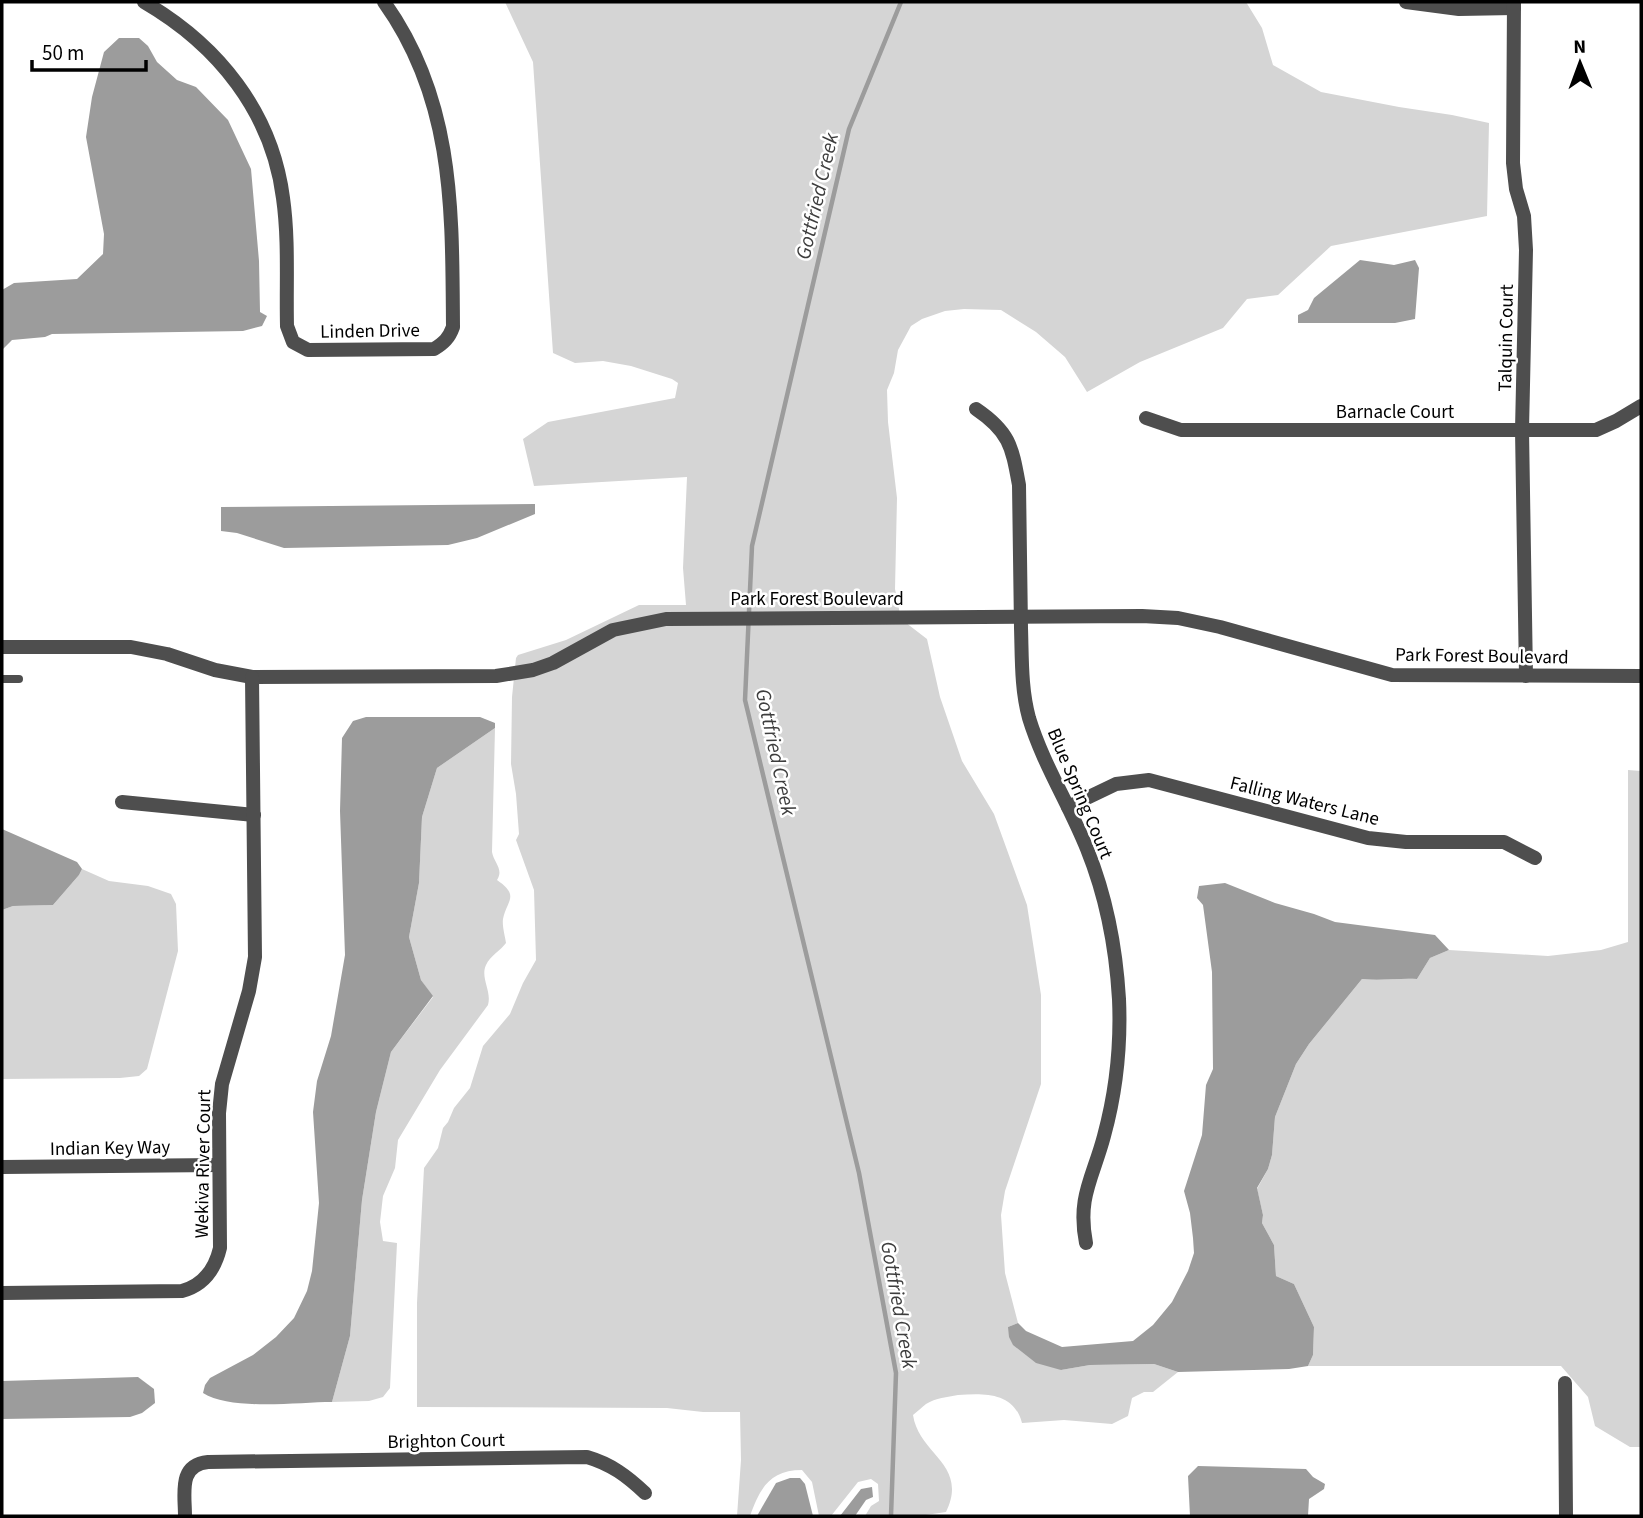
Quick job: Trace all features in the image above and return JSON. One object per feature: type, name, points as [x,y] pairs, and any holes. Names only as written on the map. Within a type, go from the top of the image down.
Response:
[{"type":"street","name":"Linden Drive","points":[[144,2],[179,23],[219,59],[238,83],[262,125],[272,151],[284,199],[287,326],[293,342],[308,350],[434,349],[450,337],[453,327],[452,212],[448,171],[440,130],[427,88],[409,44],[384,2]]},
{"type":"street","points":[[1406,2],[1459,9],[1514,5]]},
{"type":"street","name":"Talquin Court","points":[[1514,5],[1513,163],[1516,189],[1524,216],[1526,250],[1522,430],[1525,676]]},
{"type":"street","name":"Barnacle Court","points":[[1146,418],[1181,430],[1596,430],[1641,406]]},
{"type":"street","name":"Blue Spring Court","points":[[976,409],[995,421],[1003,430],[1014,456],[1020,485],[1022,679],[1028,716],[1040,749],[1087,849],[1104,902],[1114,951],[1119,1000],[1118,1053],[1112,1102],[1083,1202],[1086,1243]]},
{"type":"street","name":"Park Forest Boulevard","points":[[2,647],[131,647],[251,677],[512,674],[554,663],[613,630],[666,619],[840,616],[1178,618],[1220,627],[1392,675],[1641,676]]},
{"type":"street","name":"Wekiva River Court","points":[[2,1293],[171,1292],[189,1289],[202,1281],[211,1270],[220,1248],[219,1113],[222,1084],[249,991],[255,957],[251,677]]},
{"type":"street","name":"Falling Waters Lane","points":[[1068,807],[1116,784],[1149,780],[1368,838],[1406,842],[1504,842],[1535,858]]},
{"type":"street","points":[[122,802],[254,815]]},
{"type":"street","name":"Indian Key Way","points":[[2,1167],[219,1165]]},
{"type":"street","points":[[1565,1383],[1566,1516]]},
{"type":"street","name":"Brighton Court","points":[[185,1516],[185,1486],[190,1468],[197,1463],[236,1461],[587,1457],[613,1467],[645,1493]]},
{"type":"lane","points":[[2,679],[19,679]]},
{"type":"shaded area","points":[[505,2],[1246,2],[1262,28],[1273,65],[1321,92],[1489,123],[1487,216],[1331,246],[1278,295],[1247,299],[1223,328],[1140,362],[1087,392],[1065,357],[1036,332],[1001,310],[945,311],[922,319],[911,326],[898,350],[894,373],[887,390],[897,498],[895,589],[901,619],[927,639],[940,697],[962,761],[994,814],[1027,905],[1041,995],[1041,1084],[1005,1191],[1001,1215],[1005,1273],[1018,1323],[1008,1327],[1061,1370],[1090,1365],[1154,1364],[1178,1372],[1153,1392],[1144,1392],[1132,1398],[1128,1416],[1112,1424],[1064,1420],[1022,1423],[1012,1405],[988,1395],[958,1395],[926,1404],[913,1415],[917,1429],[940,1460],[951,1482],[951,1496],[946,1512],[919,1516],[865,1516],[871,1506],[879,1501],[878,1484],[871,1479],[858,1482],[831,1516],[819,1516],[812,1482],[802,1470],[774,1477],[762,1489],[750,1516],[737,1516],[741,1460],[740,1412],[667,1408],[417,1407],[417,1303],[424,1168],[438,1148],[443,1128],[454,1108],[470,1088],[483,1046],[510,1014],[536,960],[534,890],[516,840],[519,834],[511,764],[512,697],[516,658],[518,655],[566,640],[639,605],[686,605],[683,568],[687,477],[534,486],[523,439],[548,422],[675,398],[678,383],[631,366],[603,361],[575,363],[553,353],[533,62]]},
{"type":"shaded area","points":[[119,38],[139,38],[148,46],[157,62],[177,80],[196,87],[228,120],[251,169],[259,261],[260,312],[267,316],[262,326],[243,331],[52,334],[12,340],[2,350],[2,290],[14,283],[77,279],[103,254],[104,234],[86,137],[92,97],[104,52]]},
{"type":"shaded area","points":[[1360,260],[1394,265],[1415,260],[1419,268],[1415,319],[1395,323],[1298,323],[1298,315],[1308,310],[1314,298]]},
{"type":"shaded area","points":[[535,504],[535,514],[477,538],[448,545],[284,548],[237,533],[221,531],[221,507]]},
{"type":"shaded area","points":[[366,717],[480,717],[495,723],[495,728],[437,768],[422,817],[419,883],[409,937],[421,980],[433,996],[391,1052],[376,1112],[362,1200],[350,1336],[332,1402],[247,1404],[215,1399],[203,1393],[210,1378],[253,1355],[276,1337],[294,1318],[307,1291],[312,1271],[319,1203],[313,1112],[317,1081],[331,1036],[345,955],[340,811],[342,738],[353,721]]},
{"type":"shaded area","points":[[495,728],[492,852],[499,869],[497,880],[510,894],[503,919],[506,943],[486,965],[488,1005],[440,1070],[398,1140],[395,1168],[383,1196],[380,1222],[383,1241],[397,1243],[390,1388],[383,1397],[369,1401],[332,1402],[350,1336],[362,1200],[376,1112],[391,1052],[433,997],[421,980],[409,937],[419,883],[422,817],[437,768]]},
{"type":"shaded area","points":[[1628,770],[1641,771],[1641,1447],[1630,1447],[1595,1426],[1588,1397],[1561,1366],[1308,1366],[1313,1355],[1314,1327],[1294,1284],[1276,1276],[1274,1245],[1262,1223],[1263,1215],[1257,1189],[1268,1169],[1275,1117],[1296,1064],[1362,979],[1417,979],[1430,958],[1449,950],[1548,956],[1601,950],[1628,942]]},
{"type":"shaded area","points":[[2,829],[77,862],[82,869],[53,905],[13,906],[2,910]]},
{"type":"shaded area","points":[[82,869],[109,881],[148,886],[171,894],[176,904],[178,951],[147,1069],[139,1076],[120,1078],[2,1079],[2,910],[13,906],[53,905]]},
{"type":"shaded area","points":[[1225,883],[1275,903],[1335,922],[1435,935],[1449,950],[1430,958],[1417,979],[1362,979],[1296,1064],[1275,1117],[1272,1155],[1268,1169],[1257,1188],[1263,1215],[1262,1223],[1274,1245],[1276,1276],[1294,1284],[1314,1327],[1313,1355],[1308,1366],[1289,1369],[1178,1372],[1154,1364],[1090,1365],[1061,1370],[1036,1363],[1013,1345],[1008,1327],[1018,1323],[1026,1331],[1062,1347],[1133,1341],[1153,1325],[1172,1302],[1188,1271],[1194,1253],[1190,1213],[1184,1191],[1202,1135],[1206,1085],[1213,1069],[1212,972],[1203,905],[1197,898],[1199,886]]},
{"type":"shaded area","points":[[138,1377],[154,1389],[155,1403],[142,1413],[130,1417],[2,1419],[2,1381]]},
{"type":"shaded area","points":[[1198,1466],[1306,1469],[1325,1484],[1324,1489],[1309,1499],[1308,1516],[1190,1516],[1188,1476]]},
{"type":"shaded area","points":[[800,1478],[805,1484],[813,1516],[757,1516],[776,1483]]},
{"type":"shaded area","points":[[872,1487],[873,1497],[866,1500],[855,1516],[840,1516],[861,1489]]},
{"type":"waterway","name":"Gottfried Creek","points":[[891,1516],[896,1373],[859,1173],[745,700],[752,546],[849,129],[901,2]]}]
